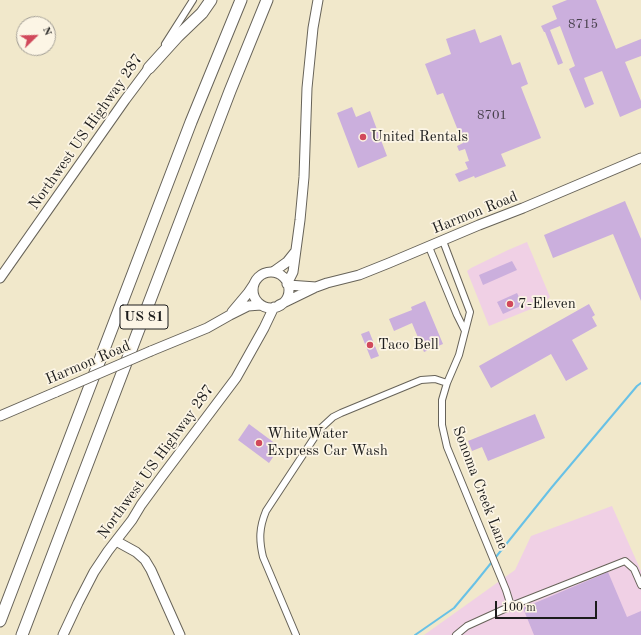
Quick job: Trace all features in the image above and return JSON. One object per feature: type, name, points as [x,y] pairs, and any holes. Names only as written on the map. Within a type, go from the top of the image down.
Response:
[{"type":"highway","points":[[149,68],[178,36],[202,13],[211,0]]},
{"type":"highway","name":"US 81","points":[[0,621],[191,122],[241,0]]},
{"type":"highway","name":"US 81","points":[[22,635],[230,91],[267,0]]},
{"type":"main road","points":[[287,285],[293,272],[300,220],[304,177],[309,58],[318,0]]},
{"type":"main road","name":"Northwest US Highway 287","points":[[0,278],[149,68]]},
{"type":"main road","name":"Harmon Road","points":[[277,306],[316,287],[359,275],[430,247],[641,158]]},
{"type":"main road","points":[[273,272],[287,262],[296,251]]},
{"type":"main road","points":[[266,272],[273,272],[284,278],[288,291],[284,302],[269,308],[261,305],[255,298],[253,293],[254,283],[256,279],[266,272]]},
{"type":"main road","name":"Harmon Road","points":[[230,315],[248,293],[256,279]]},
{"type":"main road","name":"Harmon Road","points":[[287,285],[316,287]]},
{"type":"main road","name":"Harmon Road","points":[[0,416],[201,331],[248,306],[261,305]]},
{"type":"main road","name":"Northwest US Highway 287","points":[[63,635],[94,572],[188,440],[236,378],[277,306]]},
{"type":"main road","points":[[116,541],[136,552],[145,560],[151,570],[180,635]]},
{"type":"street","name":"Northwest US Highway 287","points":[[149,68],[193,0]]},
{"type":"street","name":"Sonoma Creek Lane","points":[[443,241],[470,312],[459,355],[447,382],[442,400],[442,425],[447,447],[506,590],[511,606]]},
{"type":"street","points":[[430,247],[464,331]]},
{"type":"street","points":[[296,635],[263,557],[260,534],[261,522],[266,511],[320,429],[334,417],[421,380],[435,379],[447,382]]},
{"type":"street","points":[[456,635],[467,626],[511,606],[625,561],[634,569],[641,585]]},
{"type":"shaded area","points":[[527,242],[550,297],[541,305],[489,326],[467,271]]},
{"type":"shaded area","points":[[612,506],[641,571],[641,635],[424,635],[515,570],[531,536]]},
{"type":"building","points":[[567,0],[596,0],[616,49],[641,39],[641,56],[625,62],[641,101],[641,108],[620,117],[602,71],[584,78],[594,104],[585,108],[569,69],[575,66],[560,26],[550,30],[563,63],[558,65],[545,32],[541,26],[557,19],[552,6]]},
{"type":"building","points":[[475,29],[480,43],[501,35],[512,65],[520,62],[528,84],[521,87],[541,138],[501,154],[506,166],[475,178],[474,176],[459,182],[455,174],[468,169],[465,162],[469,161],[465,149],[459,151],[457,146],[463,143],[443,93],[437,95],[425,64],[451,54],[446,39]]},
{"type":"building","name":"United Rentals","points":[[352,107],[356,117],[370,111],[387,156],[358,168],[337,113]]},
{"type":"building","points":[[625,201],[641,239],[641,301],[613,234],[553,258],[544,235]]},
{"type":"building","name":"7-Eleven","points":[[512,261],[517,270],[483,285],[479,275]]},
{"type":"building","name":"7-Eleven","points":[[517,293],[523,305],[503,314],[497,302]]},
{"type":"building","points":[[425,301],[443,344],[424,352],[412,323],[394,331],[389,319],[412,310],[411,307]]},
{"type":"building","points":[[589,304],[595,315],[592,317],[597,326],[572,340],[588,369],[566,381],[551,354],[491,388],[479,366]]},
{"type":"building","name":"Taco Bell","points":[[369,331],[379,356],[371,359],[361,334]]},
{"type":"building","points":[[535,414],[545,438],[488,461],[482,447],[472,451],[468,441]]},
{"type":"building","name":"WhiteWater Express Car Wash","points":[[249,424],[280,447],[269,463],[238,440]]},
{"type":"building","points":[[608,572],[627,617],[641,611],[641,635],[534,635],[523,608]]},
{"type":"waterway","points":[[415,635],[454,608],[552,487],[641,383]]},
{"type":"place","name":"United Rentals","points":[[363,137]]},
{"type":"place","name":"7-Eleven","points":[[510,304]]},
{"type":"place","name":"Taco Bell","points":[[370,345]]},
{"type":"place","name":"WhiteWater Express Car Wash","points":[[259,443]]}]
